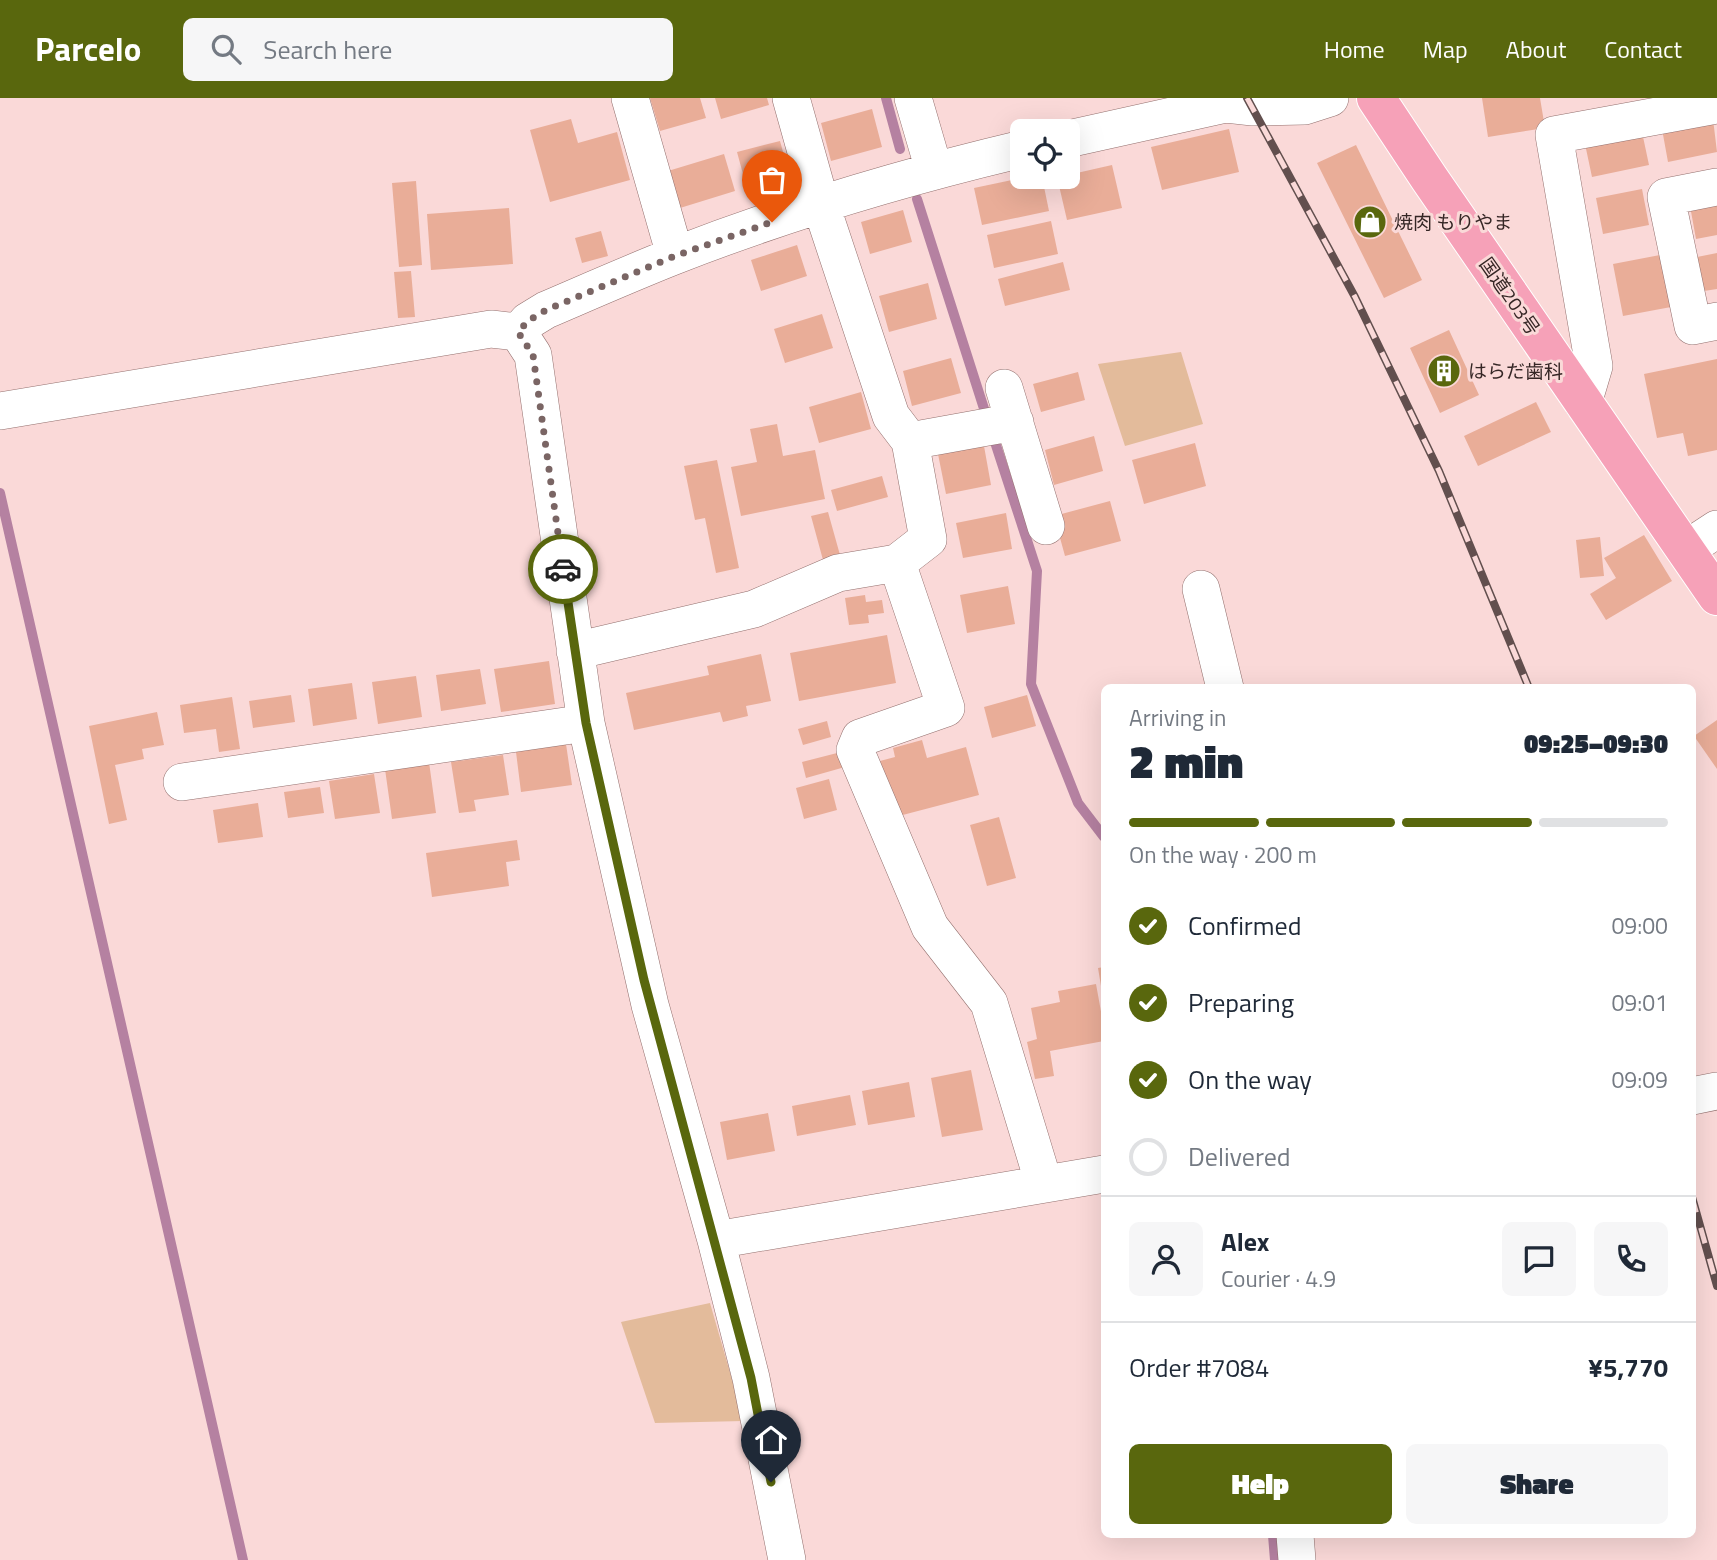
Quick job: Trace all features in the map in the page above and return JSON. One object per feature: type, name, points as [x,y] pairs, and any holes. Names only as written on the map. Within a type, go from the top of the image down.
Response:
[{"type":"highway","name":"国道203号","points":[[1376,98],[1717,596]]},
{"type":"street","points":[[631,98],[675,256]]},
{"type":"street","points":[[575,651],[754,609],[838,573],[897,563],[928,539],[910,441],[891,416],[821,205],[791,98]]},
{"type":"street","points":[[913,98],[934,170]]},
{"type":"street","points":[[1080,136],[1226,104],[1253,107],[1305,106],[1330,98]]},
{"type":"street","points":[[1583,402],[1594,366],[1554,135],[1717,105]]},
{"type":"street","points":[[518,332],[528,321],[546,310],[675,256],[821,205],[934,170],[1010,152]]},
{"type":"street","points":[[1717,187],[1666,197],[1693,326],[1717,321]]},
{"type":"street","points":[[1,411],[491,328],[518,332],[533,355],[586,723],[650,1005],[716,1240],[751,1378],[787,1560]]},
{"type":"street","points":[[1004,388],[1046,526]]},
{"type":"street","points":[[910,441],[1015,422]]},
{"type":"street","points":[[1685,550],[1717,529]]},
{"type":"street","points":[[897,563],[946,708],[860,738],[855,750],[930,927],[989,1003],[1044,1184]]},
{"type":"street","points":[[1201,590],[1224,684]]},
{"type":"street","points":[[181,782],[586,723]]},
{"type":"street","points":[[1696,1095],[1717,1091]]},
{"type":"street","points":[[716,1240],[1101,1174]]},
{"type":"street","points":[[1295,1538],[1297,1560]]},
{"type":"shaded area","points":[[1181,352],[1203,424],[1125,446],[1098,364]]},
{"type":"shaded area","points":[[710,1303],[744,1421],[655,1423],[621,1322]]},
{"type":"building","points":[[650,98],[700,98],[706,118],[660,131]]},
{"type":"building","points":[[715,98],[767,98],[769,105],[721,119]]},
{"type":"building","points":[[1482,98],[1540,98],[1545,128],[1488,137]]},
{"type":"building","points":[[872,109],[882,147],[831,161],[821,123]]},
{"type":"building","points":[[571,119],[578,143],[617,132],[630,180],[550,202],[530,130]]},
{"type":"building","points":[[1713,119],[1717,152],[1668,162],[1662,129]]},
{"type":"building","points":[[1229,129],[1239,172],[1162,190],[1151,147]]},
{"type":"building","points":[[1642,132],[1649,165],[1592,177],[1585,144]]},
{"type":"building","points":[[780,141],[790,177],[747,189],[737,152]]},
{"type":"building","name":"焼肉 もりやま","points":[[1356,145],[1422,280],[1384,298],[1317,163]]},
{"type":"building","points":[[724,154],[735,191],[680,208],[668,171]]},
{"type":"building","points":[[1112,165],[1122,208],[1067,220],[1060,189],[1080,189],[1080,172]]},
{"type":"building","points":[[1010,180],[1010,189],[1044,189],[1049,211],[982,225],[974,188]]},
{"type":"building","points":[[416,181],[422,265],[399,267],[392,183]]},
{"type":"building","points":[[1642,189],[1649,225],[1603,234],[1596,198]]},
{"type":"building","points":[[1717,201],[1717,235],[1696,239],[1690,206]]},
{"type":"building","points":[[509,208],[513,264],[431,270],[427,214]]},
{"type":"building","points":[[903,210],[912,242],[870,254],[861,222]]},
{"type":"building","points":[[1051,221],[1058,254],[994,268],[987,235]]},
{"type":"building","points":[[601,231],[608,256],[582,263],[575,238]]},
{"type":"building","points":[[797,245],[807,276],[761,291],[751,260]]},
{"type":"building","points":[[1717,253],[1717,289],[1704,291],[1697,257]]},
{"type":"building","points":[[1660,255],[1671,307],[1623,316],[1613,264]]},
{"type":"building","points":[[1063,262],[1070,290],[1005,306],[998,279]]},
{"type":"building","points":[[411,271],[415,317],[398,318],[394,272]]},
{"type":"building","points":[[928,283],[937,319],[889,332],[879,296]]},
{"type":"building","points":[[822,314],[833,348],[785,363],[774,329]]},
{"type":"building","name":"はらだ歯科","points":[[1449,330],[1479,395],[1440,413],[1410,348]]},
{"type":"building","points":[[951,358],[961,393],[912,406],[903,371]]},
{"type":"building","points":[[1717,359],[1717,450],[1688,456],[1683,433],[1657,438],[1644,374]]},
{"type":"building","points":[[1078,372],[1085,400],[1041,412],[1033,384]]},
{"type":"building","points":[[861,392],[871,429],[819,443],[809,407]]},
{"type":"building","points":[[1536,402],[1551,432],[1478,466],[1464,436]]},
{"type":"building","points":[[777,424],[783,456],[815,450],[825,499],[741,516],[731,467],[757,462],[750,429]]},
{"type":"building","points":[[1094,436],[1103,471],[1054,485],[1045,450]]},
{"type":"building","points":[[1195,443],[1206,486],[1144,504],[1132,460]]},
{"type":"building","points":[[984,446],[991,485],[946,494],[938,454]]},
{"type":"building","points":[[717,460],[739,568],[716,573],[705,518],[695,520],[684,466]]},
{"type":"building","points":[[882,476],[888,497],[837,511],[831,490]]},
{"type":"building","points":[[1110,501],[1121,541],[1065,556],[1054,516]]},
{"type":"building","points":[[828,512],[840,555],[823,560],[811,516]]},
{"type":"building","points":[[1006,513],[1012,549],[963,558],[956,523]]},
{"type":"building","points":[[1644,535],[1672,581],[1606,620],[1590,594],[1616,578],[1604,558]]},
{"type":"building","points":[[1600,537],[1604,576],[1580,578],[1576,540]]},
{"type":"building","points":[[1008,586],[1015,624],[967,633],[960,595]]},
{"type":"building","points":[[865,595],[866,602],[882,600],[884,613],[868,615],[869,623],[849,625],[845,598]]},
{"type":"building","points":[[887,635],[896,683],[799,701],[790,653]]},
{"type":"building","points":[[761,654],[771,701],[746,706],[748,716],[723,722],[720,712],[634,730],[626,693],[709,675],[707,666]]},
{"type":"building","points":[[549,661],[555,704],[501,712],[494,669]]},
{"type":"building","points":[[480,669],[486,704],[441,711],[436,675]]},
{"type":"building","points":[[416,676],[422,717],[378,724],[372,682]]},
{"type":"building","points":[[352,683],[357,719],[313,726],[308,689]]},
{"type":"building","points":[[291,695],[295,722],[253,728],[249,701]]},
{"type":"building","points":[[1027,695],[1036,726],[992,738],[984,707]]},
{"type":"building","points":[[232,697],[240,749],[219,752],[216,729],[184,733],[180,705]]},
{"type":"building","points":[[157,712],[164,745],[142,749],[144,759],[115,765],[127,820],[109,824],[89,726]]},
{"type":"building","points":[[1717,720],[1717,769],[1696,739],[1696,735]]},
{"type":"building","points":[[827,721],[831,737],[803,745],[798,729]]},
{"type":"building","points":[[922,740],[927,758],[966,747],[979,795],[895,817],[880,761],[895,757],[893,748]]},
{"type":"building","points":[[566,744],[572,785],[521,792],[516,752]]},
{"type":"building","points":[[841,752],[845,767],[806,778],[802,762]]},
{"type":"building","points":[[503,755],[509,795],[474,800],[476,811],[459,813],[451,762]]},
{"type":"building","points":[[429,762],[436,813],[392,819],[385,769]]},
{"type":"building","points":[[374,774],[380,813],[335,819],[329,781]]},
{"type":"building","points":[[829,779],[837,810],[804,819],[796,788]]},
{"type":"building","points":[[320,787],[324,813],[288,818],[284,792]]},
{"type":"building","points":[[258,803],[263,837],[218,843],[213,810]]},
{"type":"building","points":[[999,817],[1016,878],[987,886],[970,825]]},
{"type":"building","points":[[517,840],[520,860],[506,862],[509,886],[432,897],[426,853]]},
{"type":"building","points":[[1096,984],[1101,1012],[1101,1042],[1050,1051],[1054,1076],[1035,1079],[1027,1042],[1037,1039],[1031,1008],[1060,1002],[1058,991]]},
{"type":"building","points":[[971,1070],[983,1130],[942,1137],[931,1078]]},
{"type":"building","points":[[909,1082],[915,1117],[868,1125],[862,1091]]},
{"type":"building","points":[[850,1095],[856,1125],[797,1136],[792,1106]]},
{"type":"building","points":[[768,1113],[775,1151],[727,1160],[720,1122]]},
{"type":"waterway","points":[[886,98],[900,149]]},
{"type":"waterway","points":[[917,199],[987,418]]},
{"type":"waterway","points":[[992,433],[1037,571],[1031,684],[1078,803],[1101,833]]},
{"type":"waterway","points":[[0,493],[243,1560]]},
{"type":"waterway","points":[[1273,1538],[1275,1560]]},
{"type":"railway","points":[[1247,98],[1355,297],[1439,471],[1527,684]]},
{"type":"railway","points":[[1696,1211],[1717,1286]]},
{"type":"way so far","points":[[563,569],[533,355],[518,332],[528,321],[546,310],[675,256],[772,222]]},
{"type":"place","name":"焼肉 もりやま","points":[[1370,222]]},
{"type":"place","name":"はらだ歯科","points":[[1444,371]]},
{"type":"route","points":[[563,569],[586,723],[644,980],[751,1378],[771,1482]]}]
